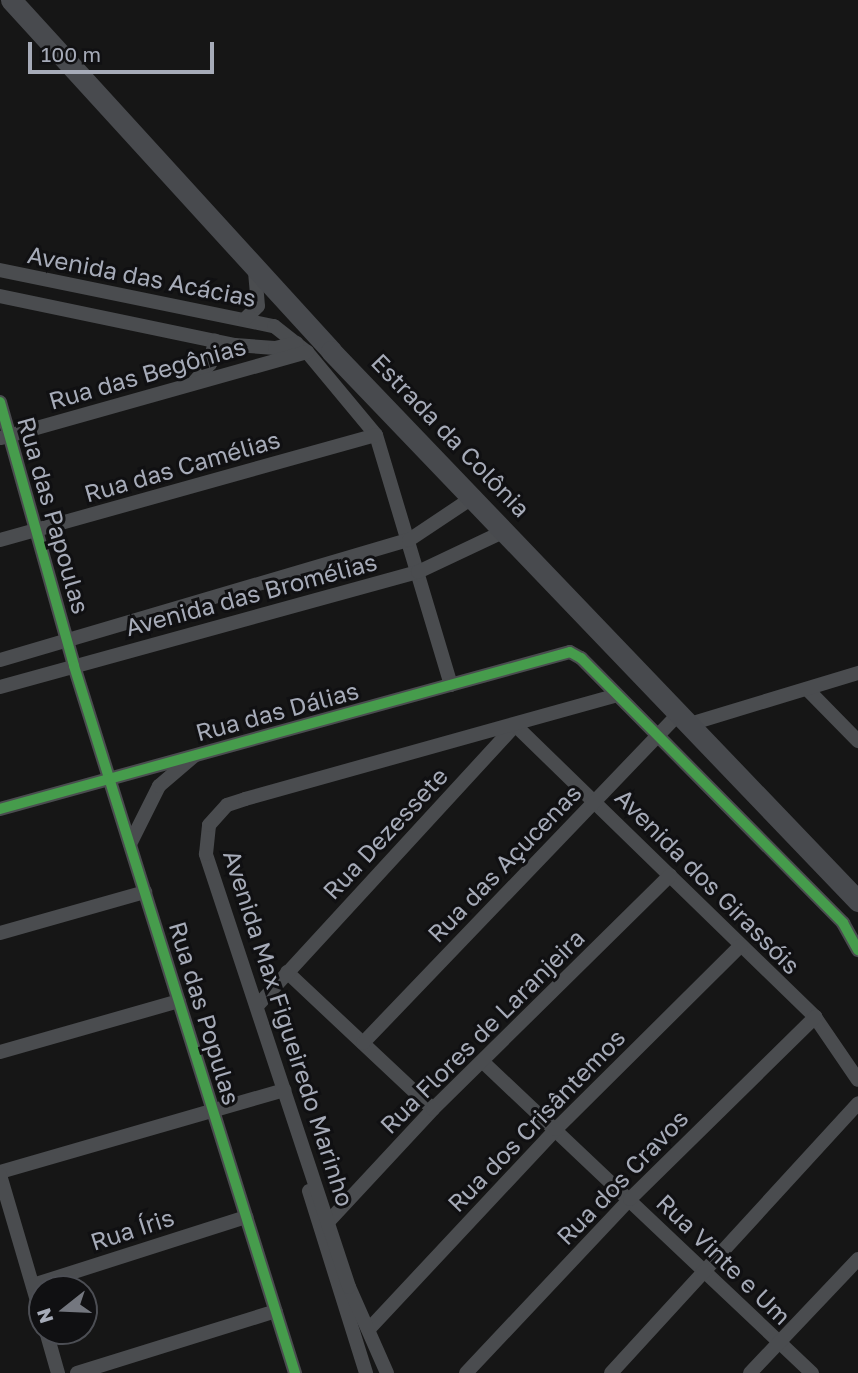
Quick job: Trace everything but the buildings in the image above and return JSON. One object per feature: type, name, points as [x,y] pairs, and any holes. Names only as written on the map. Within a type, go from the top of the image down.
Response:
[{"type":"main road","name":"Estrada da Colônia","points":[[11,0],[255,268],[858,901]]},
{"type":"street","points":[[245,319],[258,306],[255,268]]},
{"type":"street","name":"Avenida das Acácias","points":[[0,270],[274,326],[302,348]]},
{"type":"street","name":"Avenida das Acácias","points":[[0,296],[259,349],[302,348]]},
{"type":"street","points":[[195,381],[210,364],[215,341]]},
{"type":"street","points":[[302,348],[376,435],[452,685]]},
{"type":"street","name":"Rua das Begônias","points":[[4,437],[302,348]]},
{"type":"street","name":"Rua das Papoulas","points":[[0,402],[4,437],[36,530],[74,666]]},
{"type":"street","name":"Rua das Camélias","points":[[0,540],[376,435]]},
{"type":"street","name":"Avenida das Bromélias","points":[[0,660],[409,540],[475,496]]},
{"type":"street","name":"Avenida das Bromélias","points":[[0,687],[418,572],[507,530]]},
{"type":"street","name":"Rua das Dálias","points":[[0,809],[564,652],[581,658],[617,695]]},
{"type":"street","name":"Rua das Populas","points":[[74,666],[295,1373]]},
{"type":"street","points":[[684,720],[807,689],[858,673]]},
{"type":"street","points":[[807,689],[858,741]]},
{"type":"street","points":[[617,695],[655,738],[843,923],[858,950]]},
{"type":"street","name":"Avenida Max Figueiredo Marinho","points":[[387,1373],[281,1092],[257,1006],[206,854],[207,832],[217,815],[245,799],[617,695]]},
{"type":"street","name":"Rua das Açucenas","points":[[363,1043],[655,738],[684,720]]},
{"type":"street","name":"Avenida dos Girassóis","points":[[515,725],[815,1017],[858,1080]]},
{"type":"street","name":"Rua Dezessete","points":[[257,1006],[515,725]]},
{"type":"street","points":[[130,844],[159,786],[198,754]]},
{"type":"street","name":"Rua Flores de Laranjeira","points":[[329,1221],[433,1109],[670,874]]},
{"type":"street","points":[[0,933],[145,892]]},
{"type":"street","name":"Rua dos Crisântemos","points":[[369,1329],[556,1129],[740,946]]},
{"type":"street","points":[[287,972],[433,1109]]},
{"type":"street","points":[[0,1052],[179,1000]]},
{"type":"street","name":"Rua dos Cravos","points":[[466,1373],[630,1199],[815,1017]]},
{"type":"street","name":"Rua Vinte e Um","points":[[483,1062],[812,1373]]},
{"type":"street","points":[[30,1275],[0,1173],[281,1092],[366,1373]]},
{"type":"street","points":[[611,1373],[858,1103]]},
{"type":"street","name":"Rua Íris","points":[[64,1275],[246,1217]]},
{"type":"street","points":[[750,1373],[858,1259]]},
{"type":"street","points":[[77,1373],[276,1311]]},
{"type":"street","points":[[50,1345],[58,1373]]},
{"type":"cycle path","points":[[0,402],[74,666],[295,1373]]},
{"type":"cycle path","points":[[0,809],[570,652],[581,658],[843,923],[858,950]]}]
